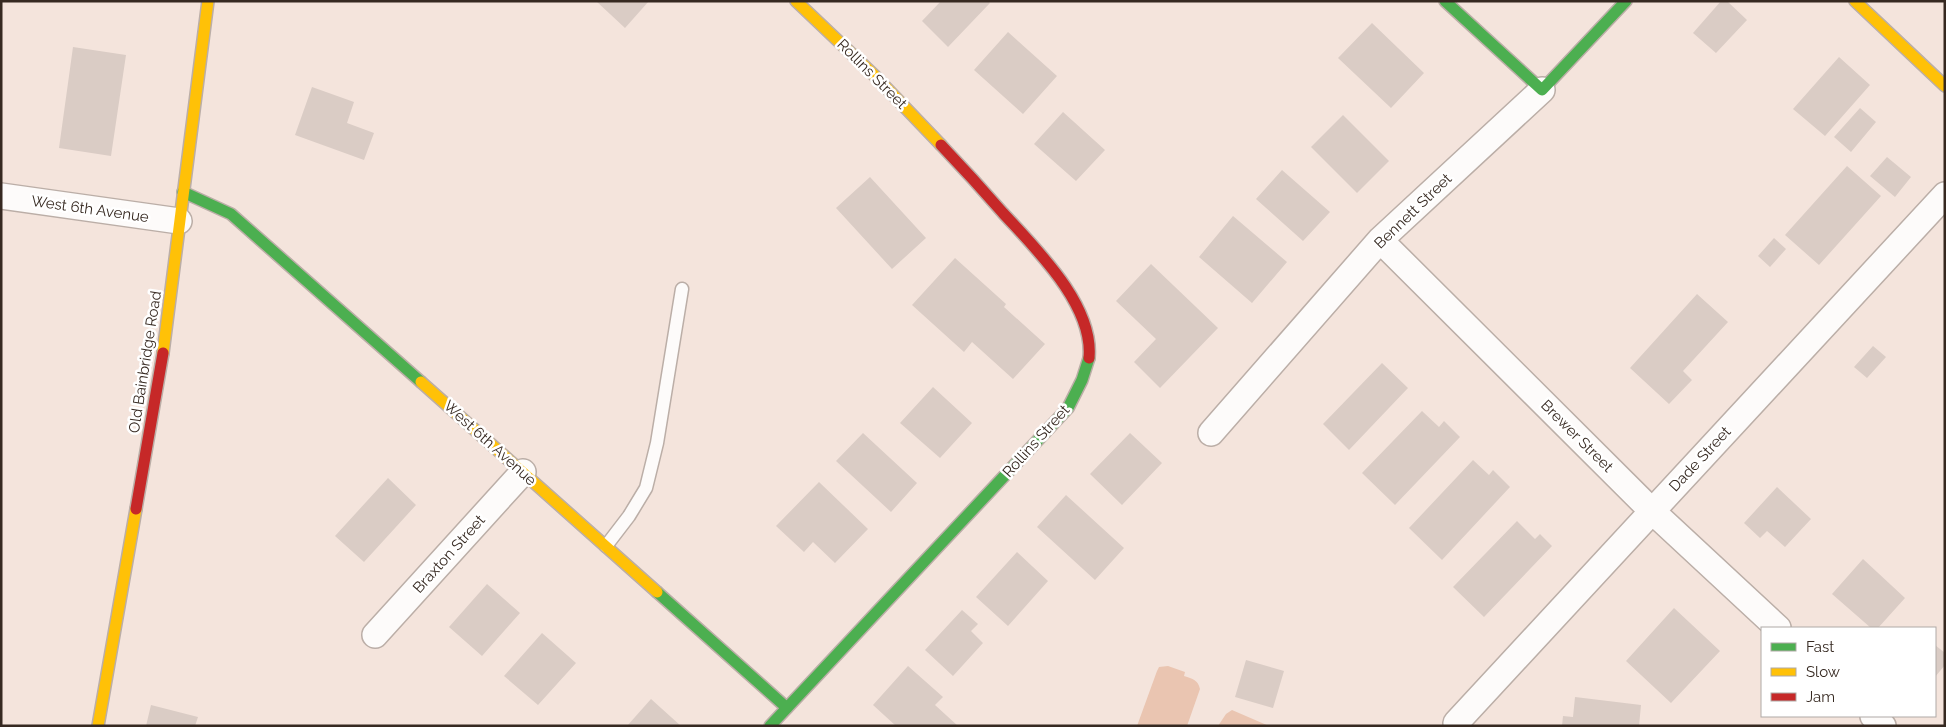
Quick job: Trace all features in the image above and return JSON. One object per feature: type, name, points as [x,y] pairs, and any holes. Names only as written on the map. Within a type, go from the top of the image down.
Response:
[{"type":"street","name":"Old Bainbridge Road","points":[[98,726],[162,362],[208,1]]},
{"type":"street","name":"Rollins Street","points":[[770,726],[1068,408],[1086,375],[1090,357],[1087,331],[1078,309],[1051,266],[939,141],[842,43],[796,1]]},
{"type":"street","points":[[1445,1],[1542,90]]},
{"type":"street","name":"Bennett Street","points":[[1211,433],[1380,240],[1542,90],[1626,1]]},
{"type":"street","points":[[1854,1],[1945,86]]},
{"type":"street","name":"West 6th Avenue","points":[[183,192],[231,214],[787,708]]},
{"type":"street","name":"Dade Street","points":[[1457,724],[1945,194]]},
{"type":"street","name":"West 6th Avenue","points":[[1,196],[180,222]]},
{"type":"street","name":"Brewer Street","points":[[1380,240],[1652,511],[1777,627]]},
{"type":"street","name":"Braxton Street","points":[[375,635],[523,472]]},
{"type":"street","points":[[1874,717],[1884,726]]},
{"type":"lane","points":[[606,546],[629,516],[646,488],[657,443],[682,289]]},
{"type":"shaded area","points":[[1168,666],[1185,672],[1184,676],[1195,680],[1200,689],[1187,726],[1137,726],[1159,667]]},
{"type":"shaded area","points":[[1232,710],[1269,726],[1218,726],[1226,714]]},
{"type":"building","points":[[596,1],[649,1],[625,28]]},
{"type":"building","points":[[941,1],[988,1],[990,3],[948,47],[922,21]]},
{"type":"building","points":[[1721,1],[1727,1],[1747,20],[1716,53],[1693,33]]},
{"type":"building","points":[[1372,23],[1424,73],[1391,108],[1338,58]]},
{"type":"building","points":[[1008,32],[1057,76],[1023,114],[974,70]]},
{"type":"building","points":[[73,47],[126,55],[111,156],[59,148]]},
{"type":"building","points":[[1839,57],[1870,85],[1825,136],[1793,109]]},
{"type":"building","points":[[312,87],[354,102],[347,123],[374,133],[364,160],[295,135]]},
{"type":"building","points":[[1860,108],[1876,122],[1851,152],[1834,137]]},
{"type":"building","points":[[1063,112],[1105,150],[1076,181],[1034,144]]},
{"type":"building","points":[[1343,115],[1389,161],[1357,193],[1311,147]]},
{"type":"building","points":[[1887,157],[1911,177],[1895,197],[1870,176]]},
{"type":"building","points":[[1847,166],[1881,196],[1819,265],[1785,235]]},
{"type":"building","points":[[1282,170],[1330,212],[1303,241],[1256,199]]},
{"type":"building","points":[[870,177],[926,238],[892,269],[836,208]]},
{"type":"building","points":[[1233,216],[1287,262],[1252,303],[1199,257]]},
{"type":"building","points":[[1774,238],[1786,249],[1770,267],[1758,256]]},
{"type":"building","points":[[955,258],[1006,304],[1004,307],[1045,344],[1013,379],[972,342],[964,352],[912,305]]},
{"type":"building","points":[[1151,264],[1218,328],[1160,388],[1134,362],[1156,339],[1116,301]]},
{"type":"building","points":[[1697,294],[1728,322],[1683,371],[1692,380],[1669,404],[1630,368]]},
{"type":"building","points":[[1873,346],[1886,357],[1867,378],[1854,367]]},
{"type":"building","points":[[1382,363],[1408,388],[1349,450],[1323,424]]},
{"type":"building","points":[[933,387],[972,423],[940,458],[900,423]]},
{"type":"building","points":[[1422,411],[1439,427],[1444,421],[1460,437],[1395,505],[1362,473]]},
{"type":"building","points":[[863,433],[917,483],[891,512],[836,461]]},
{"type":"building","points":[[1130,433],[1162,463],[1122,505],[1090,474]]},
{"type":"building","points":[[1473,460],[1489,475],[1493,470],[1510,487],[1442,560],[1409,528]]},
{"type":"building","points":[[388,478],[416,505],[364,562],[335,536]]},
{"type":"building","points":[[819,482],[868,529],[835,563],[813,542],[804,552],[776,526]]},
{"type":"building","points":[[1777,487],[1811,519],[1785,547],[1767,531],[1760,538],[1744,523]]},
{"type":"building","points":[[1066,495],[1124,548],[1095,580],[1037,527]]},
{"type":"building","points":[[1517,521],[1535,539],[1540,534],[1552,546],[1484,617],[1453,587]]},
{"type":"building","points":[[1017,552],[1048,581],[1008,626],[976,597]]},
{"type":"building","points":[[1863,559],[1905,598],[1879,627],[1870,627],[1832,594]]},
{"type":"building","points":[[487,584],[520,613],[482,656],[449,627]]},
{"type":"building","points":[[1674,608],[1720,651],[1671,703],[1626,661]]},
{"type":"building","points":[[962,610],[978,624],[971,631],[983,643],[953,676],[925,650]]},
{"type":"building","points":[[542,633],[576,663],[538,705],[504,676]]},
{"type":"building","points":[[1936,646],[1945,653],[1945,665],[1936,676]]},
{"type":"building","points":[[1246,660],[1284,671],[1273,708],[1235,697]]},
{"type":"building","points":[[908,666],[943,697],[935,705],[958,726],[896,726],[873,705]]},
{"type":"building","points":[[1575,697],[1641,705],[1639,726],[1562,726],[1563,716],[1573,717]]},
{"type":"building","points":[[651,699],[681,726],[627,726]]},
{"type":"building","points":[[151,705],[198,717],[195,726],[146,726]]},
{"type":"traffic: fast","points":[[1445,1],[1542,90],[1626,1]]},
{"type":"traffic: fast","points":[[183,192],[231,214],[421,382]]},
{"type":"traffic: fast","points":[[770,726],[1068,408],[1082,380],[1089,358]]},
{"type":"traffic: fast","points":[[657,592],[787,708]]},
{"type":"traffic: slow","points":[[163,353],[208,1]]},
{"type":"traffic: slow","points":[[796,1],[875,76],[941,145]]},
{"type":"traffic: slow","points":[[1855,1],[1945,86]]},
{"type":"traffic: slow","points":[[421,382],[657,592]]},
{"type":"traffic: slow","points":[[98,726],[136,509]]},
{"type":"traffic: jam","points":[[941,145],[1031,243],[1060,279],[1073,298],[1082,318],[1088,338],[1089,358]]},
{"type":"traffic: jam","points":[[136,509],[163,353]]}]
